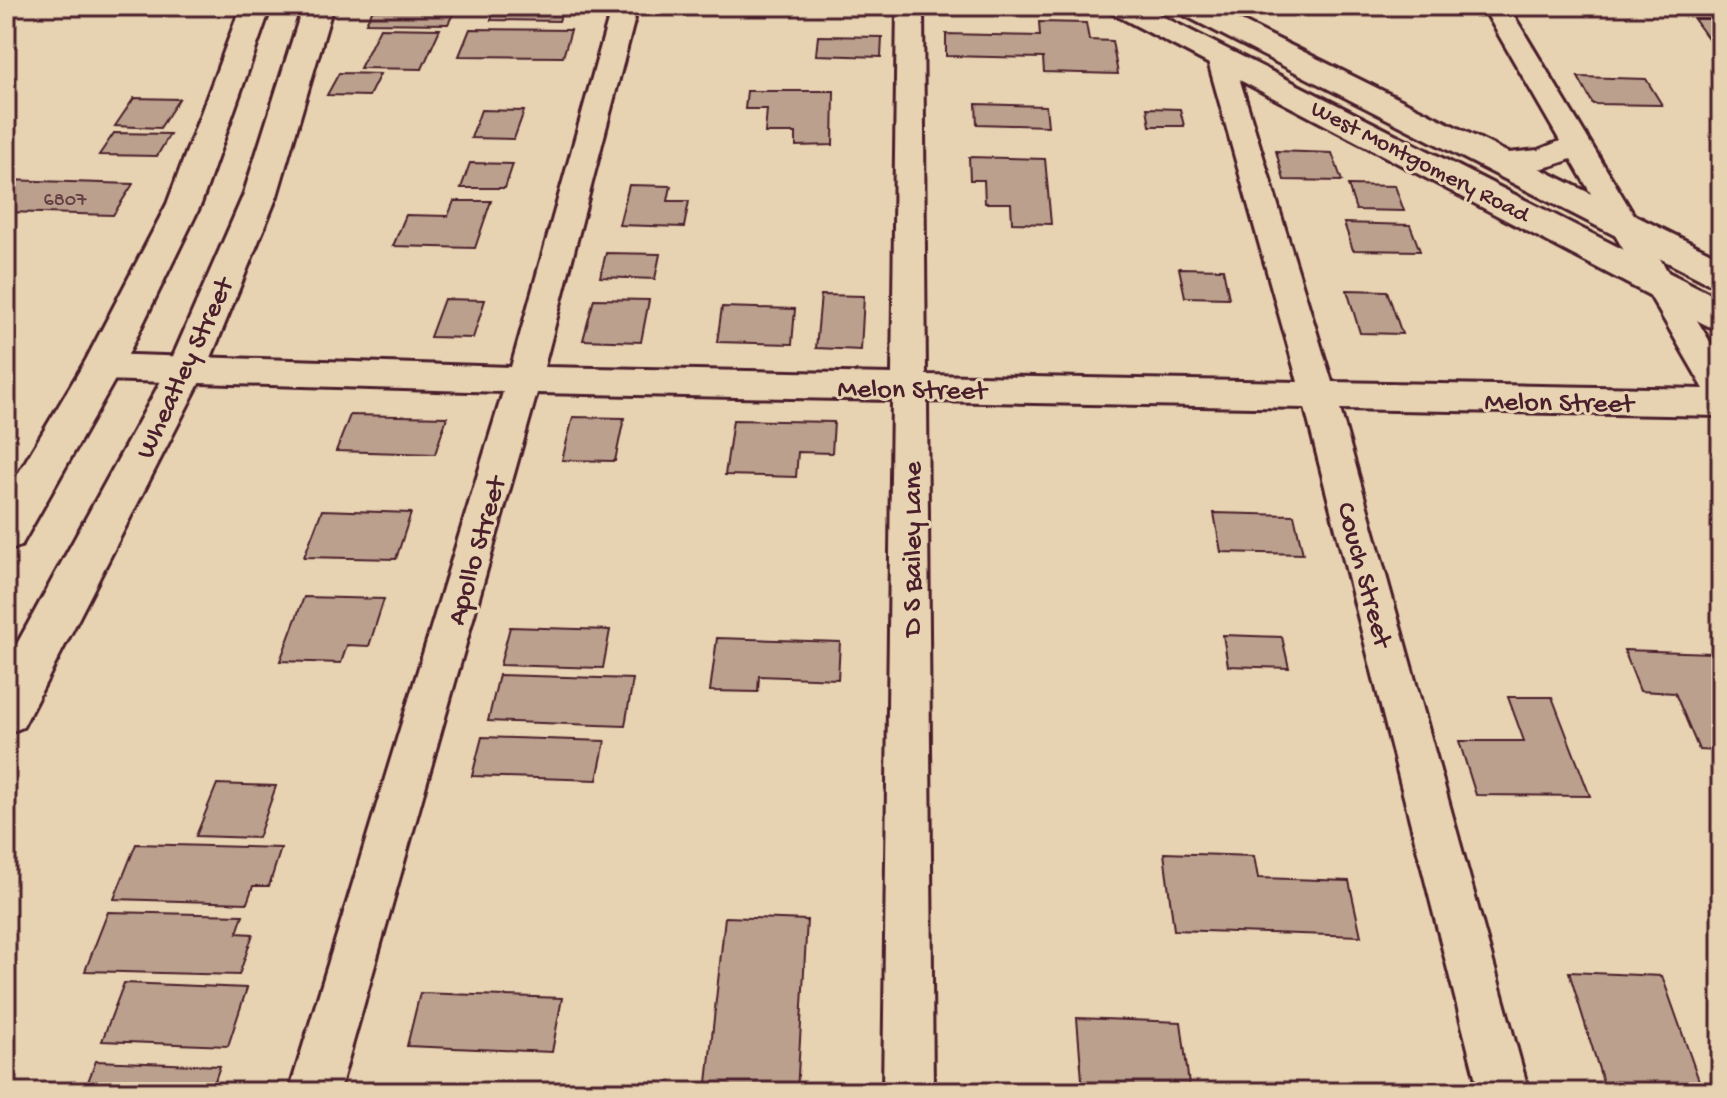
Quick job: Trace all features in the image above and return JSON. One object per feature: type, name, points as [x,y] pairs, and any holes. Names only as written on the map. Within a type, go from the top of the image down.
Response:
[{"type":"main road","name":"Wheatley Street","points":[[6,711],[186,370],[260,196],[256,6]]},
{"type":"main road","name":"Wheatley Street","points":[[6,533],[102,367],[184,204],[260,85],[318,6]]},
{"type":"main road","name":"West Montgomery Road","points":[[1120,6],[1721,316]]},
{"type":"main road","name":"West Montgomery Road","points":[[1188,6],[1721,274]]},
{"type":"main road","points":[[1220,58],[1254,40]]},
{"type":"street","name":"Apollo Street","points":[[314,1092],[524,380],[625,6]]},
{"type":"street","name":"D S Bailey Lane","points":[[908,1092],[910,6]]},
{"type":"street","points":[[1495,6],[1721,389]]},
{"type":"street","name":"Couch Street","points":[[1220,58],[1319,395],[1504,1092]]},
{"type":"street","points":[[1499,162],[1525,162],[1557,156],[1575,145]]},
{"type":"street","name":"Melon Street","points":[[102,367],[524,380],[1721,403]]},
{"type":"building","points":[[496,6],[564,6],[559,21],[491,20]]},
{"type":"building","points":[[373,9],[455,10],[448,24],[366,23]]},
{"type":"building","points":[[1694,19],[1721,19],[1721,42],[1710,41]]},
{"type":"building","points":[[1039,22],[1086,23],[1089,40],[1112,41],[1118,74],[1044,72],[1043,58],[946,56],[946,34],[1040,36]]},
{"type":"building","points":[[380,28],[440,29],[422,69],[360,68]]},
{"type":"building","points":[[470,29],[571,30],[563,57],[459,56]]},
{"type":"building","points":[[818,36],[882,37],[881,57],[816,55]]},
{"type":"building","points":[[339,73],[380,74],[369,96],[327,95]]},
{"type":"building","points":[[1578,77],[1646,79],[1662,105],[1593,104]]},
{"type":"building","points":[[747,91],[834,91],[833,145],[796,146],[796,133],[765,133],[767,109],[745,109]]},
{"type":"building","points":[[134,98],[179,99],[160,128],[115,126]]},
{"type":"building","points":[[976,104],[1046,106],[1048,126],[977,124]]},
{"type":"building","points":[[1147,108],[1180,109],[1184,126],[1150,126]]},
{"type":"building","points":[[481,110],[524,111],[514,139],[471,138]]},
{"type":"building","points":[[114,133],[170,134],[157,156],[99,155]]},
{"type":"building","points":[[1276,151],[1332,153],[1342,181],[1284,180]]},
{"type":"building","points":[[969,157],[1045,159],[1051,224],[1012,223],[1011,203],[985,203],[984,180],[970,180]]},
{"type":"building","points":[[470,163],[513,164],[505,188],[461,188]]},
{"type":"building","points":[[6,180],[133,184],[113,215],[6,212]]},
{"type":"building","points":[[629,185],[671,186],[668,201],[689,201],[684,227],[619,225]]},
{"type":"building","points":[[1348,185],[1395,186],[1404,211],[1356,210]]},
{"type":"building","points":[[454,201],[491,201],[475,248],[393,246],[406,215],[448,216]]},
{"type":"building","points":[[1344,223],[1410,225],[1420,251],[1353,250]]},
{"type":"building","points":[[606,253],[660,254],[655,279],[600,277]]},
{"type":"building","points":[[1179,268],[1223,269],[1229,298],[1185,297]]},
{"type":"building","points":[[1347,290],[1387,291],[1402,334],[1360,333]]},
{"type":"building","points":[[821,295],[864,296],[861,350],[816,348]]},
{"type":"building","points":[[444,299],[485,300],[473,338],[430,337]]},
{"type":"building","points":[[594,299],[649,300],[641,342],[583,340]]},
{"type":"building","points":[[722,307],[795,309],[792,344],[717,342]]},
{"type":"building","points":[[350,415],[447,417],[435,454],[336,451]]},
{"type":"building","points":[[573,417],[624,418],[615,461],[562,460]]},
{"type":"building","points":[[733,420],[834,422],[832,453],[798,452],[796,477],[725,475]]},
{"type":"building","points":[[322,510],[411,513],[396,559],[304,557]]},
{"type":"building","points":[[1214,513],[1294,515],[1303,554],[1221,552]]},
{"type":"building","points":[[304,597],[384,599],[369,646],[347,645],[341,663],[280,661]]},
{"type":"building","points":[[510,627],[610,630],[603,668],[500,665]]},
{"type":"building","points":[[1223,635],[1282,637],[1289,668],[1228,666]]},
{"type":"building","points":[[717,638],[840,642],[838,679],[759,676],[758,692],[710,691]]},
{"type":"building","points":[[1624,650],[1712,653],[1721,673],[1721,751],[1699,750],[1675,693],[1640,691]]},
{"type":"building","points":[[499,675],[633,679],[625,726],[488,721]]},
{"type":"building","points":[[1508,697],[1552,697],[1590,796],[1476,795],[1459,741],[1524,741]]},
{"type":"building","points":[[482,737],[605,741],[597,780],[472,776]]},
{"type":"building","points":[[217,784],[276,786],[258,838],[196,836]]},
{"type":"building","points":[[136,844],[281,848],[269,886],[253,886],[247,903],[114,899]]},
{"type":"building","points":[[1164,853],[1254,856],[1258,878],[1349,881],[1361,936],[1174,930]]},
{"type":"building","points":[[108,912],[243,915],[237,933],[253,934],[239,975],[85,971]]},
{"type":"building","points":[[725,917],[807,920],[797,1092],[706,1092]]},
{"type":"building","points":[[1569,972],[1662,976],[1703,1092],[1606,1092]]},
{"type":"building","points":[[124,983],[247,988],[228,1046],[102,1041]]},
{"type":"building","points":[[420,993],[562,998],[552,1052],[407,1046]]},
{"type":"building","points":[[1077,1018],[1181,1022],[1190,1092],[1083,1092]]},
{"type":"building","points":[[96,1061],[220,1066],[211,1092],[84,1092]]}]
